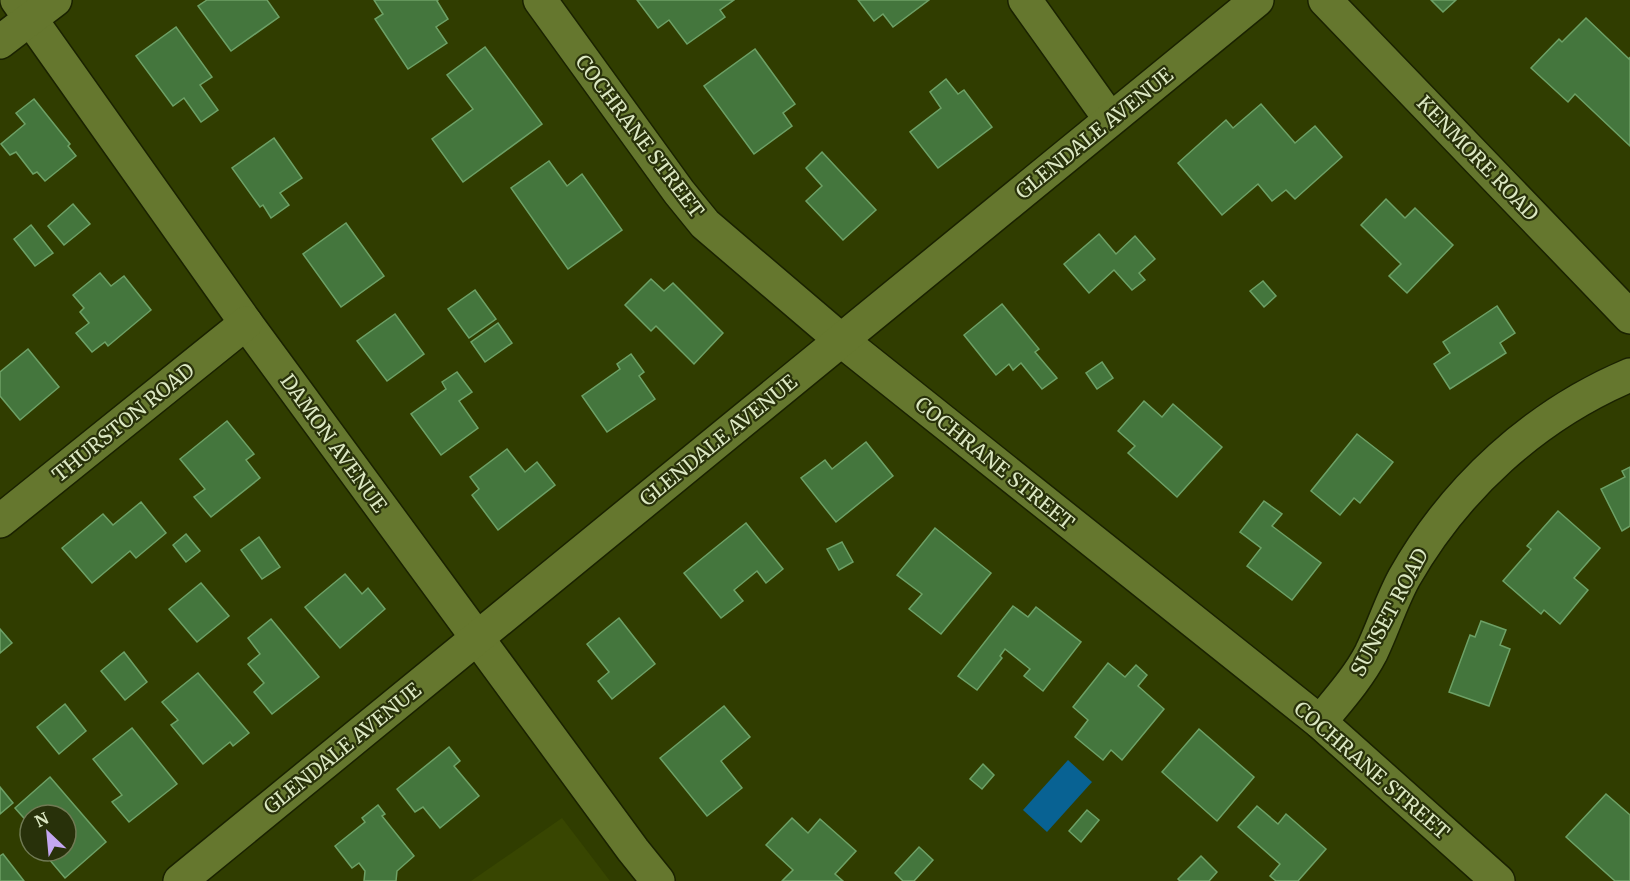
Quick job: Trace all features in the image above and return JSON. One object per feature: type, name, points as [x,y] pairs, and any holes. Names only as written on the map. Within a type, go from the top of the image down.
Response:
[{"type":"street","name":"COCHRANE STREET","points":[[540,0],[696,214],[841,340],[1320,722],[1498,881]]},
{"type":"street","points":[[1025,0],[1110,119]]},
{"type":"street","name":"GLENDALE AVENUE","points":[[180,881],[1257,0]]},
{"type":"street","name":"KENMORE ROAD","points":[[1324,0],[1630,317]]},
{"type":"street","points":[[0,42],[34,6]]},
{"type":"street","name":"DAMON AVENUE","points":[[34,6],[246,323],[658,881]]},
{"type":"street","name":"THURSTON ROAD","points":[[0,521],[246,323]]},
{"type":"street","name":"SUNSET ROAD","points":[[1320,722],[1366,663],[1408,571],[1445,516],[1474,483],[1505,453],[1539,426],[1576,402],[1630,375]]},
{"type":"shaded area","points":[[562,818],[610,881],[471,881]]},
{"type":"water","points":[[1068,760],[1092,782],[1047,832],[1023,810]]},
{"type":"building","points":[[207,0],[267,0],[279,17],[231,51],[198,6]]},
{"type":"building","points":[[374,0],[438,0],[448,19],[436,27],[447,43],[408,69],[375,19],[383,14]]},
{"type":"building","points":[[637,0],[734,0],[720,10],[725,17],[687,44],[669,20],[658,28]]},
{"type":"building","points":[[858,0],[929,0],[893,27],[883,14],[874,21]]},
{"type":"building","points":[[1431,0],[1456,0],[1443,12]]},
{"type":"building","points":[[1586,18],[1629,59],[1630,57],[1630,146],[1575,94],[1568,102],[1531,68],[1559,39],[1562,42]]},
{"type":"building","points":[[176,27],[212,77],[200,85],[218,110],[201,122],[184,98],[173,106],[136,56]]},
{"type":"building","points":[[485,47],[542,124],[463,182],[432,139],[473,109],[447,75]]},
{"type":"building","points":[[755,49],[795,104],[783,113],[792,126],[754,154],[704,86]]},
{"type":"building","points":[[946,79],[958,94],[964,90],[992,127],[938,168],[910,132],[941,108],[930,92]]},
{"type":"building","points":[[34,99],[70,144],[68,146],[76,156],[45,181],[37,172],[33,174],[16,152],[10,155],[1,144],[25,124],[16,113]]},
{"type":"building","points":[[1261,104],[1295,143],[1315,126],[1342,157],[1295,199],[1286,190],[1272,201],[1258,184],[1222,215],[1178,163],[1226,120],[1233,128]]},
{"type":"building","points":[[274,138],[302,178],[280,193],[289,205],[271,218],[263,205],[260,207],[232,168]]},
{"type":"building","points":[[822,152],[876,210],[843,240],[806,201],[822,186],[806,168]]},
{"type":"building","points":[[549,161],[567,186],[582,174],[622,230],[568,269],[511,188]]},
{"type":"building","points":[[1386,199],[1405,218],[1415,208],[1453,245],[1407,293],[1389,276],[1401,264],[1361,225]]},
{"type":"building","points":[[73,204],[90,224],[64,245],[48,226]]},
{"type":"building","points":[[346,223],[384,276],[341,307],[303,254]]},
{"type":"building","points":[[31,225],[53,253],[35,266],[14,239]]},
{"type":"building","points":[[1099,234],[1116,254],[1135,236],[1155,259],[1139,273],[1145,280],[1132,290],[1114,270],[1089,293],[1064,264]]},
{"type":"building","points":[[100,273],[111,286],[124,276],[151,310],[108,346],[105,342],[92,352],[76,333],[89,323],[80,312],[84,308],[73,295]]},
{"type":"building","points":[[651,279],[664,291],[673,283],[723,333],[694,364],[656,326],[651,331],[625,305]]},
{"type":"building","points":[[1263,281],[1276,296],[1264,307],[1250,291]]},
{"type":"building","points":[[475,290],[496,319],[469,338],[448,309]]},
{"type":"building","points":[[1002,304],[1039,349],[1035,352],[1057,378],[1042,389],[1021,363],[1013,370],[1009,364],[996,375],[964,335]]},
{"type":"building","points":[[1497,306],[1515,333],[1500,343],[1506,353],[1450,389],[1434,364],[1450,353],[1443,342]]},
{"type":"building","points":[[395,314],[424,354],[387,381],[357,341]]},
{"type":"building","points":[[498,323],[512,343],[485,362],[471,342]]},
{"type":"building","points":[[28,349],[59,387],[20,420],[0,396],[0,372]]},
{"type":"building","points":[[631,354],[644,372],[639,376],[655,399],[607,432],[582,396],[620,369],[617,364]]},
{"type":"building","points":[[1102,362],[1113,378],[1097,389],[1086,373]]},
{"type":"building","points":[[457,372],[472,392],[459,401],[478,428],[441,455],[411,414],[446,389],[442,382]]},
{"type":"building","points":[[1144,401],[1162,417],[1173,404],[1222,447],[1177,497],[1128,453],[1135,446],[1118,431]]},
{"type":"building","points":[[227,421],[254,454],[246,460],[260,478],[211,517],[194,497],[205,489],[180,459]]},
{"type":"building","points":[[1357,434],[1393,462],[1360,503],[1354,498],[1340,515],[1311,491]]},
{"type":"building","points":[[866,442],[893,476],[836,522],[801,478],[825,460],[832,469]]},
{"type":"building","points":[[507,449],[525,472],[537,462],[555,485],[498,530],[472,495],[479,489],[470,477]]},
{"type":"building","points":[[1630,467],[1630,526],[1622,531],[1601,489],[1625,477],[1622,471]]},
{"type":"building","points":[[1264,501],[1282,514],[1272,526],[1321,563],[1292,600],[1247,566],[1261,548],[1240,532]]},
{"type":"building","points":[[141,502],[166,533],[136,558],[130,551],[92,583],[62,548],[103,514],[113,525]]},
{"type":"building","points":[[1558,511],[1600,548],[1574,578],[1588,590],[1560,624],[1544,610],[1541,614],[1503,581],[1531,549],[1527,546]]},
{"type":"building","points":[[746,523],[783,569],[766,583],[757,571],[734,590],[743,601],[721,618],[684,573]]},
{"type":"building","points":[[935,528],[991,573],[941,634],[909,609],[922,594],[897,575]]},
{"type":"building","points":[[186,534],[200,551],[186,562],[173,545]]},
{"type":"building","points":[[259,537],[280,567],[262,579],[241,550]]},
{"type":"building","points":[[842,542],[853,562],[839,570],[827,549]]},
{"type":"building","points":[[345,574],[362,594],[368,588],[385,609],[340,648],[305,607]]},
{"type":"building","points":[[201,583],[229,616],[197,642],[169,609]]},
{"type":"building","points":[[1013,606],[1028,617],[1036,607],[1081,642],[1043,691],[1024,676],[1030,669],[1005,649],[1000,656],[1002,658],[977,690],[958,676]]},
{"type":"building","points":[[619,618],[655,664],[612,699],[598,681],[609,672],[587,644]]},
{"type":"building","points":[[271,619],[319,677],[272,714],[254,692],[264,683],[248,664],[260,654],[248,638]]},
{"type":"building","points":[[1481,621],[1506,630],[1500,645],[1510,649],[1489,706],[1449,692],[1470,635],[1475,637]]},
{"type":"building","points":[[0,629],[12,643],[0,653]]},
{"type":"building","points":[[124,652],[147,682],[125,700],[101,671]]},
{"type":"building","points":[[1108,663],[1125,677],[1136,665],[1147,675],[1138,686],[1164,709],[1122,760],[1111,750],[1103,760],[1075,737],[1088,720],[1073,707]]},
{"type":"building","points":[[198,673],[249,733],[233,746],[230,742],[203,764],[171,725],[178,720],[162,702]]},
{"type":"building","points":[[65,704],[86,731],[59,754],[37,727]]},
{"type":"building","points":[[724,706],[750,737],[721,761],[742,788],[707,816],[660,758]]},
{"type":"building","points":[[132,728],[177,784],[129,822],[112,802],[122,795],[93,759]]},
{"type":"building","points":[[1199,729],[1254,777],[1217,821],[1162,772]]},
{"type":"building","points":[[449,747],[460,761],[454,766],[479,796],[440,828],[423,807],[415,812],[397,789]]},
{"type":"building","points":[[983,764],[994,775],[982,789],[970,779]]},
{"type":"building","points":[[50,777],[72,803],[21,803]]},
{"type":"building","points":[[0,787],[13,803],[0,814]]},
{"type":"building","points":[[1606,794],[1630,815],[1630,881],[1615,881],[1566,837]]},
{"type":"building","points":[[378,805],[385,814],[382,816],[414,856],[397,871],[396,881],[364,881],[365,871],[359,863],[352,868],[335,846],[365,822],[362,818]]},
{"type":"building","points":[[1257,806],[1278,824],[1286,814],[1326,849],[1298,881],[1276,881],[1270,876],[1280,864],[1238,827]]},
{"type":"building","points":[[78,810],[106,842],[65,878],[52,863],[78,863]]},
{"type":"building","points":[[1087,810],[1099,820],[1081,842],[1069,831]]},
{"type":"building","points":[[792,818],[808,833],[820,819],[856,851],[835,874],[843,881],[782,881],[793,870],[766,845]]},
{"type":"building","points":[[919,847],[933,860],[914,881],[903,881],[895,873]]},
{"type":"building","points":[[3,854],[24,881],[0,881],[0,856]]},
{"type":"building","points":[[1201,856],[1217,872],[1209,881],[1180,881],[1178,879]]}]
